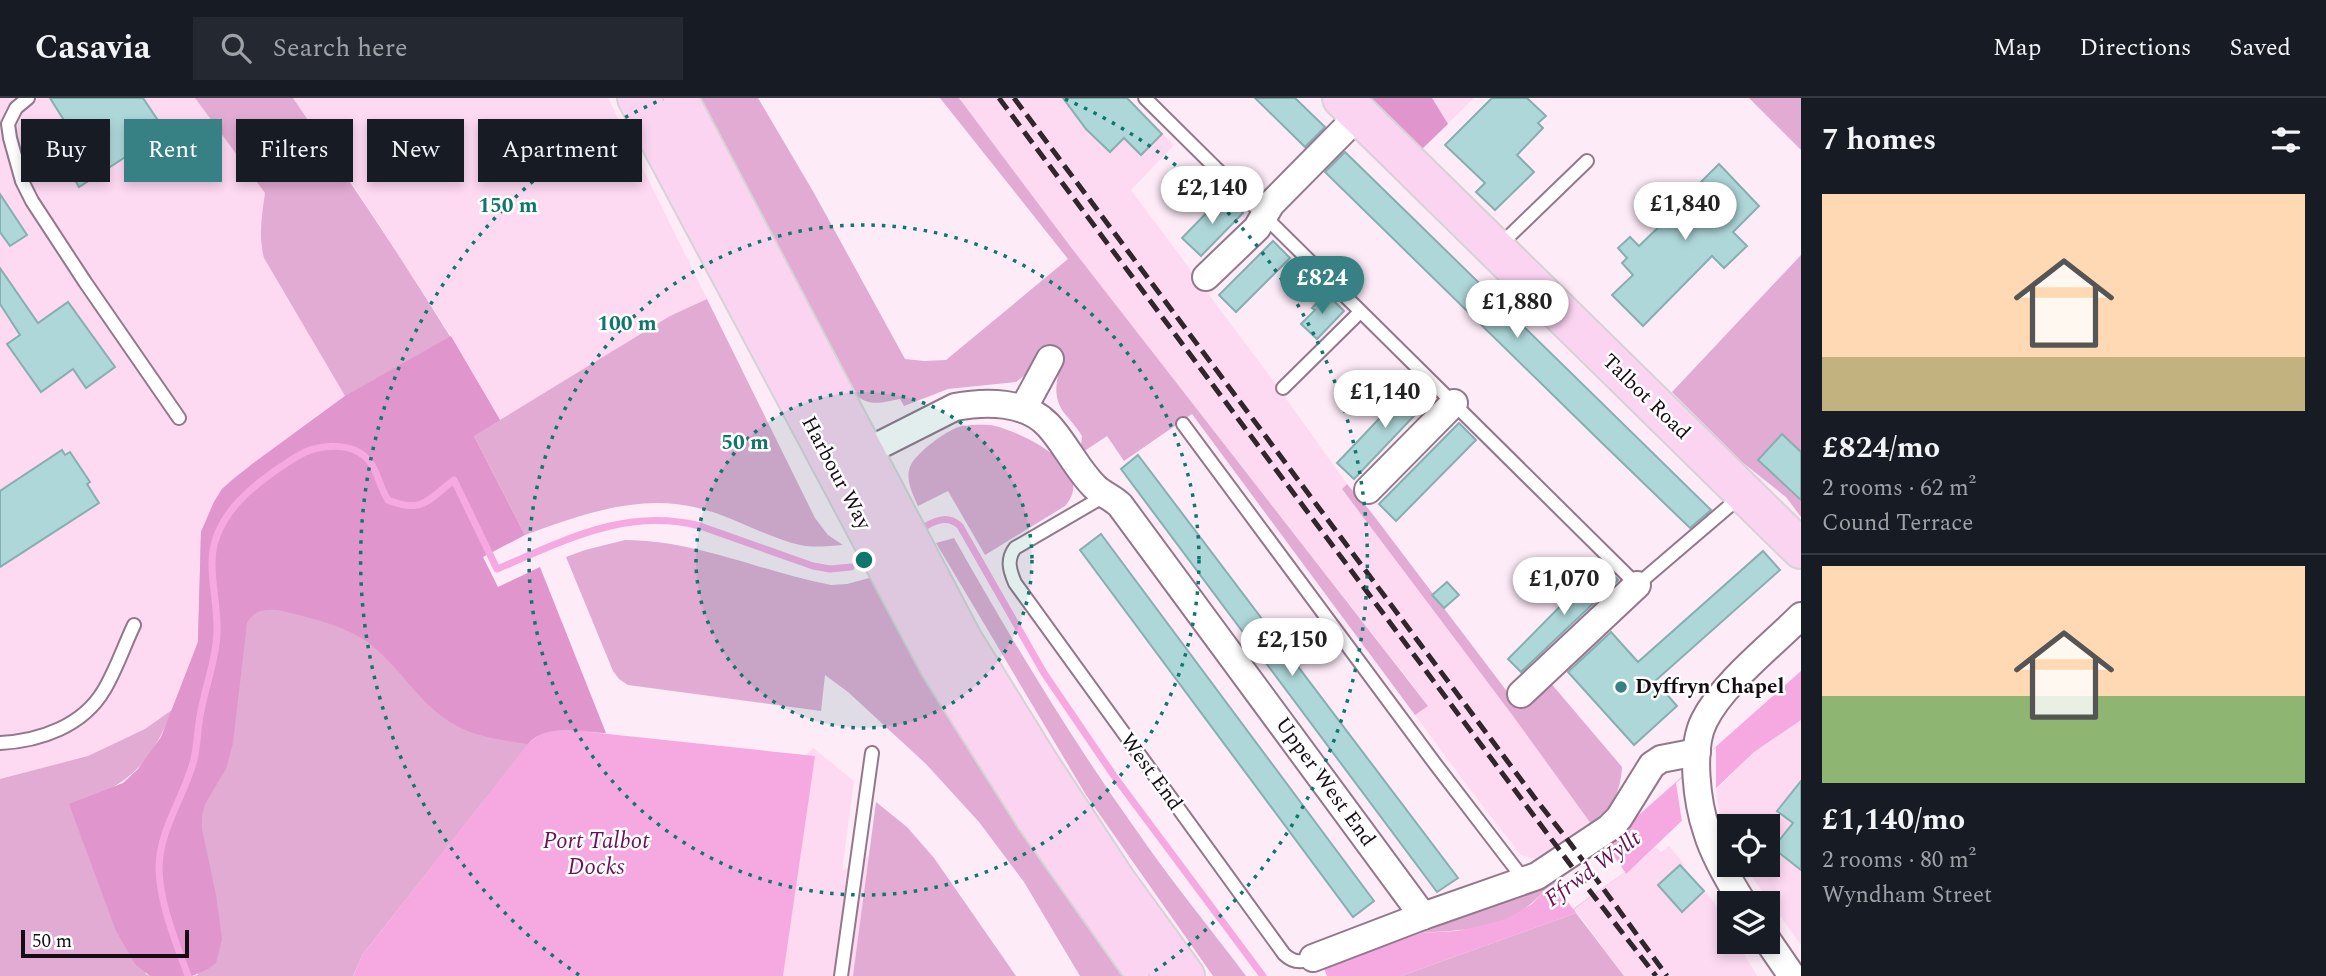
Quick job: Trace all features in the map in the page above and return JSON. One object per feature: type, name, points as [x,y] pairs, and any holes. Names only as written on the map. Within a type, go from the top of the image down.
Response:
[{"type":"main road","name":"Harbour Way","points":[[638,98],[939,665],[1036,819],[1147,976]]},
{"type":"main road","name":"Harbour Way","points":[[678,98],[962,639],[1109,870],[1185,976]]},
{"type":"main road","name":"Talbot Road","points":[[1351,107],[1801,549]]},
{"type":"street","points":[[1206,277],[1257,228],[1271,204],[1351,107]]},
{"type":"street","points":[[864,453],[956,407],[1002,404],[1023,409],[1050,359]]},
{"type":"street","points":[[1368,490],[1454,403]]},
{"type":"street","name":"Upper West End","points":[[1023,409],[1048,426],[1101,491],[1120,505],[1423,916]]},
{"type":"street","points":[[1521,694],[1637,585]]},
{"type":"street","points":[[1736,891],[1707,832],[1701,804],[1698,734],[1721,694],[1801,616]]},
{"type":"street","name":"West End","points":[[1313,958],[1546,871],[1609,828],[1619,818],[1652,765],[1661,759],[1697,758]]},
{"type":"lane","points":[[28,98],[16,108],[8,124],[22,181],[32,201],[85,282],[179,418]]},
{"type":"lane","points":[[1145,98],[1637,585],[1744,493]]},
{"type":"lane","points":[[1495,250],[1587,161]]},
{"type":"lane","points":[[1283,388],[1360,312]]},
{"type":"lane","points":[[1183,424],[1525,881]]},
{"type":"lane","name":"West End","points":[[1101,491],[1015,548],[1009,563],[1015,583],[1284,954],[1300,962],[1313,958]]},
{"type":"lane","points":[[0,743],[40,737],[66,727],[87,711],[105,690],[134,625]]},
{"type":"lane","points":[[841,976],[872,753]]},
{"type":"shaded area","points":[[0,98],[195,98],[211,119],[124,119],[124,182],[222,182],[222,134],[236,153],[236,182],[258,182],[266,193],[260,227],[264,258],[345,396],[222,489],[199,621],[198,642],[161,737],[0,824]]},
{"type":"shaded area","points":[[195,98],[293,98],[307,119],[236,119],[236,154],[222,135],[222,119],[210,119]]},
{"type":"shaded area","points":[[293,98],[608,98],[618,119],[478,119],[478,182],[642,182],[642,167],[707,299],[670,316],[500,420],[451,336],[351,182],[353,119],[308,119]]},
{"type":"shaded area","points":[[699,98],[758,98],[814,193],[905,359],[924,361],[946,360],[1068,259],[940,98],[959,98],[1070,246],[1428,706],[1415,715],[1192,414],[1124,461],[1107,436],[1080,454],[1082,436],[1060,407],[1056,393],[1063,355],[1042,347],[1033,369],[1016,382],[948,389],[904,406],[900,399],[873,403],[857,396]]},
{"type":"shaded area","points":[[959,98],[1127,98],[1174,145],[1131,190],[1347,484],[1342,489],[1513,716],[1626,873],[1656,847],[1661,852],[1669,846],[1684,864],[1683,868],[1717,907],[1717,954],[1744,954],[1757,976],[1624,976],[1541,863],[1521,855],[1476,797],[1415,715],[1428,705],[1070,246]]},
{"type":"shaded area","points":[[1371,98],[1474,98],[1422,149]]},
{"type":"shaded area","points":[[1371,98],[1432,98],[1448,124],[1422,149]]},
{"type":"shaded area","points":[[1749,98],[1801,98],[1801,150]]},
{"type":"shaded area","points":[[257,182],[350,182],[451,338],[500,420],[670,316],[707,299],[815,518],[828,535],[843,545],[800,545],[698,508],[654,503],[610,508],[525,535],[474,436],[405,471],[606,733],[556,731],[534,737],[363,954],[353,976],[192,976],[198,975],[172,711],[146,759],[128,777],[104,792],[146,974],[150,976],[0,976],[0,779],[88,756],[145,729],[172,710],[198,642],[201,532],[214,502],[222,489],[234,478],[345,396],[264,258],[261,233],[265,193]]},
{"type":"shaded area","points":[[1801,255],[1801,517],[1786,497],[1742,462],[1672,392]]},
{"type":"shaded area","points":[[451,336],[500,420],[474,436],[525,535],[483,557],[498,587],[540,567],[606,733],[554,731],[536,737],[528,744],[478,734],[459,727],[439,714],[380,652],[361,637],[334,625],[288,612],[268,610],[256,613],[247,623],[233,743],[226,769],[205,804],[202,816],[222,939],[216,963],[192,976],[150,976],[135,964],[116,931],[69,804],[123,783],[138,769],[161,737],[198,642],[201,532],[222,489],[345,396]]},
{"type":"shaded area","points":[[962,426],[995,426],[1023,436],[1053,455],[1065,466],[1072,479],[1073,492],[1065,506],[985,555],[948,491],[918,506],[909,482],[910,467],[918,455],[941,436]]},
{"type":"shaded area","points":[[1347,484],[1518,706],[1549,681],[1622,767],[1614,800],[1594,828],[1342,489]]},
{"type":"shaded area","points":[[954,538],[1086,757],[1161,865],[1246,976],[1213,976],[1086,795],[936,543]]},
{"type":"shaded area","points":[[625,540],[677,545],[831,585],[873,577],[1126,976],[1080,976],[1024,882],[979,822],[926,764],[848,692],[825,675],[821,711],[628,685],[619,679],[613,671],[566,557]]},
{"type":"shaded area","points":[[1801,720],[1801,945],[1780,916],[1780,891],[1762,891],[1752,877],[1780,877],[1780,814],[1720,814],[1716,790],[1754,752]]},
{"type":"shaded area","points":[[813,748],[854,781],[842,871],[897,839],[993,976],[783,976],[814,757],[806,755]]},
{"type":"shaded area","points":[[876,802],[907,827],[934,858],[1016,976],[853,976]]},
{"type":"shaded area","points":[[1553,882],[1537,899],[1505,920],[1474,928],[1421,933]]},
{"type":"shaded area","points":[[1576,913],[1624,976],[1401,976]]},
{"type":"water","name":"Ffrwd Wyllt","points":[[1801,671],[1801,720],[1754,752],[1626,874],[1625,872],[1574,909],[1576,913],[1401,976],[1327,976],[1324,968],[1421,933],[1457,931],[1504,920],[1532,904],[1553,882],[1605,845]]},
{"type":"water","name":"Port Talbot Docks","points":[[570,730],[815,756],[783,976],[353,976],[363,954],[528,744],[542,734]]},
{"type":"pier","points":[[1716,747],[1716,790],[1682,822],[1676,783]]},
{"type":"pier","points":[[1606,845],[1625,872],[1573,909],[1553,882]]},
{"type":"building","points":[[50,98],[143,98],[157,119],[124,119],[124,158],[110,167],[110,119],[63,119]]},
{"type":"building","points":[[1063,98],[1127,98],[1162,134],[1141,155],[1124,138],[1110,152],[1086,129]]},
{"type":"building","points":[[1255,98],[1295,98],[1325,127],[1305,147]]},
{"type":"building","points":[[1492,98],[1527,98],[1546,116],[1538,123],[1543,128],[1517,155],[1534,172],[1495,210],[1476,192],[1485,183],[1445,145]]},
{"type":"building","points":[[1345,152],[1711,510],[1690,528],[1600,441],[1325,172]]},
{"type":"building","points":[[1719,164],[1759,206],[1733,232],[1747,246],[1724,268],[1712,256],[1643,326],[1612,295],[1633,275],[1622,263],[1627,258],[1618,248],[1630,237],[1639,246],[1668,218],[1658,208],[1681,185],[1690,193]]},
{"type":"building","points":[[0,194],[27,235],[10,246],[0,232]]},
{"type":"building","points":[[1224,195],[1243,213],[1201,256],[1182,238]]},
{"type":"building","points":[[1273,241],[1290,258],[1236,312],[1219,295]]},
{"type":"building","points":[[0,268],[38,323],[68,302],[115,367],[86,388],[73,369],[41,392],[7,344],[20,335],[0,304]]},
{"type":"building","points":[[1326,293],[1344,311],[1317,339],[1301,324],[1315,310],[1312,308]]},
{"type":"building","points":[[1415,381],[1432,397],[1354,479],[1337,463]]},
{"type":"building","points":[[1459,423],[1476,440],[1396,521],[1379,504]]},
{"type":"building","points":[[1782,434],[1801,452],[1801,500],[1758,460]]},
{"type":"building","points":[[62,450],[65,455],[70,452],[90,482],[87,484],[99,503],[0,567],[0,491]]},
{"type":"building","points":[[1138,455],[1458,878],[1437,892],[1121,469]]},
{"type":"building","points":[[1101,534],[1374,901],[1353,917],[1080,550]]},
{"type":"building","points":[[1763,551],[1780,570],[1655,681],[1677,706],[1634,745],[1568,672],[1611,632],[1638,662]]},
{"type":"building","points":[[1602,564],[1618,580],[1521,672],[1508,659]]},
{"type":"building","points":[[1447,582],[1459,595],[1444,608],[1432,595]]},
{"type":"building","points":[[1801,781],[1801,870],[1780,854],[1780,839],[1793,823],[1777,811]]},
{"type":"building","points":[[1680,865],[1704,891],[1682,912],[1658,885]]},
{"type":"waterway","points":[[188,976],[165,910],[159,869],[167,828],[193,763],[200,717],[215,653],[217,624],[212,573],[214,546],[219,529],[240,500],[267,476],[296,457],[324,447],[354,450],[370,462],[388,500],[409,506],[431,499],[454,480],[497,569],[571,538],[620,524],[646,521],[672,521],[700,526],[813,566],[830,569],[851,567]]},
{"type":"waterway","points":[[926,526],[943,520],[960,526],[1044,673],[1114,776],[1263,976]]},
{"type":"railway","points":[[999,98],[1656,976]]},
{"type":"railway","points":[[1014,98],[1667,976]]},
{"type":"place","name":"Dyffryn Chapel","points":[[1621,687]]}]
